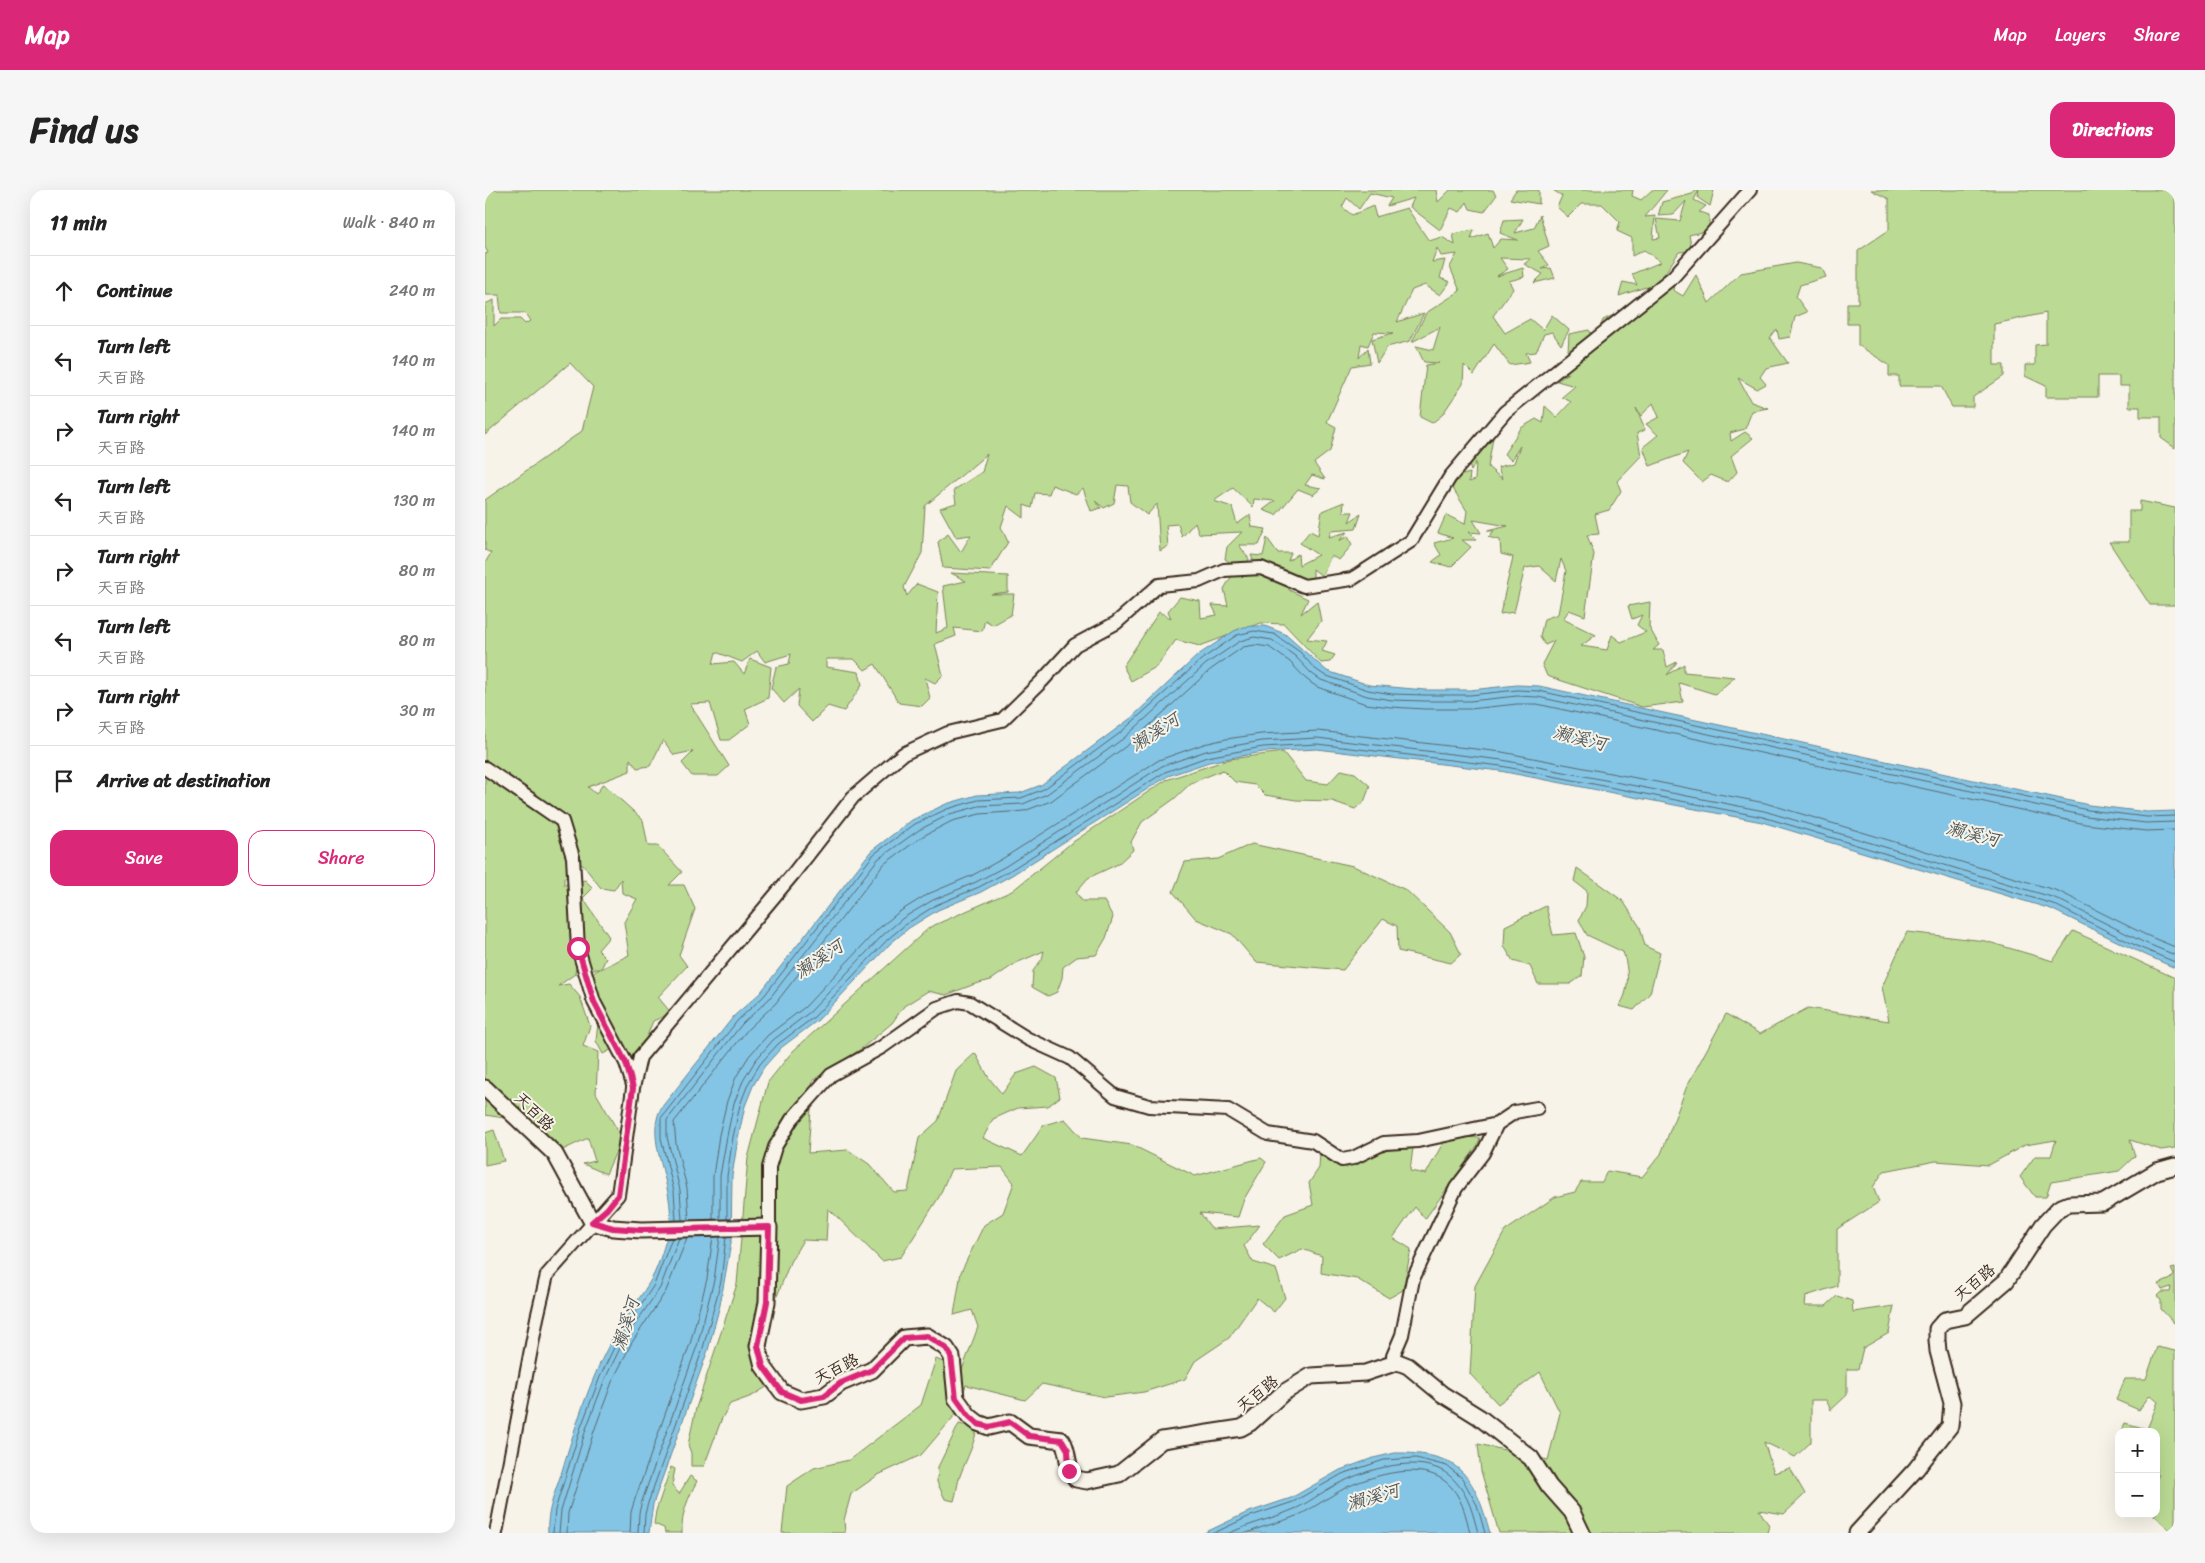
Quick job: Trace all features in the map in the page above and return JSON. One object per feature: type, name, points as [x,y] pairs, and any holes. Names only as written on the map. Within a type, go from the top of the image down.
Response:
[{"type":"main road","name":"天百路","points":[[485,1088],[555,1154],[592,1222]]},
{"type":"main road","name":"天百路","points":[[1857,1533],[1916,1469],[1951,1426],[1952,1403],[1938,1351],[1937,1329],[1945,1320],[1965,1316],[2006,1281],[2040,1229],[2059,1208],[2069,1204],[2103,1203],[2157,1171],[2175,1166]]},
{"type":"main road","points":[[592,1222],[613,1228],[641,1230],[769,1227]]},
{"type":"main road","name":"天百路","points":[[769,1227],[767,1302],[758,1346],[763,1366],[782,1392],[801,1400],[824,1396],[841,1383],[872,1370],[904,1338],[927,1336],[946,1348],[951,1356],[956,1398],[969,1416],[978,1424],[989,1427],[1010,1422],[1029,1436],[1062,1440],[1068,1450],[1069,1471],[1076,1479],[1087,1481],[1119,1474],[1162,1440],[1241,1428],[1250,1424],[1283,1393],[1311,1376],[1365,1373],[1398,1362]]},
{"type":"main road","points":[[1398,1362],[1408,1366],[1441,1394],[1479,1417],[1531,1458],[1549,1486],[1572,1512],[1582,1533]]},
{"type":"street","points":[[496,1533],[547,1275],[592,1222],[607,1209],[618,1195],[633,1088],[640,1057],[793,874],[853,797],[903,754],[948,733],[1002,720],[1075,645],[1115,623],[1159,585],[1199,581],[1224,570],[1261,568],[1304,586],[1352,578],[1411,541],[1450,477],[1505,412],[1673,277],[1750,190]]},
{"type":"street","points":[[485,768],[562,822],[573,858],[578,948],[594,1002],[626,1063],[633,1088]]},
{"type":"street","points":[[769,1227],[769,1167],[775,1147],[792,1119],[831,1075],[882,1047],[937,1008],[958,1001],[970,1003],[1028,1039],[1070,1058],[1115,1096],[1149,1106],[1228,1110],[1268,1134],[1313,1142],[1342,1160],[1353,1158],[1384,1143],[1418,1142],[1497,1124],[1515,1112],[1537,1108]]},
{"type":"street","points":[[1398,1362],[1393,1356],[1402,1335],[1413,1279],[1456,1188],[1483,1153],[1497,1124]]},
{"type":"green space","points":[[485,190],[1436,190],[1438,202],[1450,190],[1493,190],[1496,196],[1484,212],[1470,209],[1467,202],[1460,212],[1451,208],[1440,230],[1410,207],[1414,198],[1387,206],[1392,198],[1370,193],[1359,209],[1347,198],[1342,207],[1352,215],[1373,206],[1376,217],[1407,208],[1429,241],[1442,237],[1455,245],[1453,234],[1474,230],[1471,239],[1488,233],[1493,248],[1501,239],[1518,240],[1500,233],[1504,220],[1523,219],[1515,233],[1534,228],[1540,215],[1549,246],[1538,251],[1549,265],[1542,269],[1551,268],[1555,278],[1534,283],[1543,274],[1524,264],[1531,259],[1500,258],[1508,269],[1497,276],[1523,268],[1524,277],[1509,281],[1513,289],[1493,316],[1505,333],[1530,319],[1543,330],[1552,315],[1569,330],[1561,345],[1552,332],[1544,334],[1536,352],[1526,353],[1530,362],[1510,365],[1494,344],[1474,375],[1464,365],[1463,384],[1442,415],[1432,423],[1420,417],[1426,365],[1439,363],[1424,362],[1416,346],[1433,350],[1440,327],[1412,342],[1426,313],[1460,291],[1450,267],[1457,254],[1441,256],[1437,248],[1432,262],[1445,260],[1440,278],[1450,282],[1440,295],[1425,285],[1412,290],[1397,322],[1424,313],[1410,341],[1387,347],[1377,363],[1372,339],[1393,333],[1374,332],[1368,346],[1361,344],[1359,358],[1368,348],[1370,363],[1352,366],[1327,422],[1336,427],[1330,451],[1314,463],[1325,479],[1312,475],[1305,485],[1321,488],[1313,495],[1298,489],[1276,515],[1263,510],[1275,501],[1254,499],[1253,507],[1233,488],[1214,501],[1232,507],[1237,524],[1250,515],[1252,527],[1266,529],[1259,545],[1239,545],[1249,559],[1246,577],[1249,567],[1256,568],[1251,555],[1263,556],[1267,538],[1278,553],[1291,553],[1288,561],[1298,554],[1299,565],[1318,555],[1300,543],[1310,531],[1318,535],[1322,511],[1344,502],[1343,512],[1353,512],[1349,522],[1361,514],[1356,529],[1331,531],[1329,537],[1347,532],[1339,541],[1348,536],[1352,545],[1339,560],[1331,556],[1322,576],[1313,569],[1313,585],[1287,574],[1289,590],[1308,599],[1301,614],[1317,601],[1321,621],[1307,639],[1327,641],[1322,651],[1335,655],[1330,662],[1321,663],[1284,624],[1261,623],[1200,646],[1176,640],[1156,667],[1131,681],[1123,666],[1159,612],[1171,618],[1168,611],[1180,597],[1200,601],[1201,618],[1217,615],[1212,605],[1228,606],[1224,589],[1237,567],[1225,559],[1227,547],[1242,532],[1199,534],[1195,522],[1182,537],[1178,524],[1166,525],[1168,546],[1160,551],[1157,504],[1147,515],[1130,502],[1128,486],[1117,485],[1114,503],[1104,508],[1095,501],[1101,508],[1091,511],[1083,488],[1076,494],[1052,485],[1049,494],[1035,493],[1032,508],[1024,505],[1024,518],[1008,506],[1001,527],[1008,542],[990,571],[943,568],[938,542],[948,534],[961,552],[971,535],[956,537],[940,508],[956,503],[954,490],[982,472],[987,454],[925,506],[922,553],[904,587],[907,596],[917,584],[938,592],[936,633],[948,628],[943,586],[966,581],[951,573],[1008,576],[1008,592],[991,594],[1014,594],[1011,615],[993,625],[985,620],[982,631],[954,628],[956,636],[935,644],[943,675],[935,683],[925,678],[930,698],[922,706],[899,703],[875,664],[865,670],[854,659],[826,659],[826,667],[859,672],[862,685],[844,711],[828,706],[812,722],[797,706],[799,689],[784,703],[771,688],[776,667],[789,664],[791,654],[765,662],[757,651],[742,662],[716,652],[713,664],[734,662],[744,674],[750,659],[771,667],[768,698],[745,709],[750,724],[729,740],[721,740],[710,703],[690,704],[729,766],[718,776],[692,776],[682,763],[694,751],[674,755],[663,740],[650,766],[637,768],[630,759],[630,771],[588,787],[596,794],[603,784],[643,820],[648,846],[658,846],[682,872],[669,885],[684,885],[695,909],[679,955],[687,966],[658,997],[671,1013],[653,1021],[635,1067],[622,1044],[603,1054],[596,1041],[598,1023],[585,1000],[595,987],[585,976],[600,969],[585,969],[577,956],[575,974],[558,986],[569,984],[580,997],[590,1026],[583,1046],[598,1052],[596,1093],[622,1138],[606,1174],[583,1164],[595,1161],[588,1138],[556,1153],[530,1122],[485,1115],[485,563],[491,553],[485,550],[485,500],[582,431],[593,387],[570,363],[485,435],[485,304],[494,300],[494,326],[501,319],[520,319],[525,324],[530,321],[525,313],[501,313],[499,295],[485,295],[485,254],[488,253],[485,247]],"holes":[[[575,865],[583,865],[601,888],[614,890],[621,879],[622,893],[637,899],[624,922],[629,955],[601,969],[606,958],[598,950],[609,937],[583,898],[593,888],[585,880],[564,885],[564,878],[580,875]]]},
{"type":"green space","points":[[1516,190],[1539,190],[1539,204],[1510,199]]},
{"type":"green space","points":[[1553,190],[1633,190],[1632,196],[1641,200],[1652,190],[1667,190],[1645,217],[1655,216],[1653,239],[1660,238],[1656,219],[1680,221],[1686,201],[1673,215],[1658,216],[1662,202],[1692,194],[1695,190],[1699,190],[1694,200],[1706,206],[1699,212],[1709,215],[1709,230],[1689,235],[1692,251],[1679,252],[1663,276],[1676,273],[1673,290],[1683,296],[1696,275],[1709,303],[1741,273],[1796,263],[1822,268],[1826,277],[1800,285],[1796,297],[1807,312],[1795,317],[1790,337],[1779,339],[1777,329],[1770,338],[1788,363],[1766,368],[1760,377],[1766,384],[1757,389],[1738,378],[1751,402],[1768,408],[1752,411],[1745,429],[1730,433],[1731,441],[1745,432],[1753,438],[1731,456],[1737,472],[1728,482],[1711,475],[1702,482],[1683,463],[1688,452],[1650,466],[1643,447],[1658,435],[1646,424],[1659,417],[1653,403],[1641,416],[1636,408],[1645,430],[1637,433],[1641,456],[1617,481],[1621,491],[1609,510],[1595,514],[1599,534],[1587,535],[1594,554],[1585,616],[1569,610],[1563,619],[1596,635],[1581,646],[1607,650],[1612,635],[1621,642],[1646,632],[1637,625],[1642,615],[1632,619],[1628,606],[1650,602],[1649,627],[1659,645],[1653,650],[1663,650],[1667,667],[1677,662],[1667,675],[1684,664],[1684,672],[1735,677],[1715,694],[1679,683],[1683,702],[1642,707],[1547,676],[1542,664],[1554,641],[1545,645],[1540,637],[1544,619],[1558,614],[1566,571],[1561,559],[1556,581],[1539,566],[1525,568],[1514,612],[1500,614],[1513,557],[1501,554],[1500,540],[1488,537],[1494,531],[1487,531],[1508,526],[1473,520],[1481,533],[1468,532],[1476,540],[1462,540],[1471,547],[1451,567],[1432,562],[1441,555],[1434,543],[1453,538],[1438,533],[1446,515],[1465,524],[1467,511],[1447,479],[1470,473],[1469,482],[1475,480],[1476,462],[1471,471],[1466,455],[1493,438],[1488,467],[1502,479],[1498,467],[1514,463],[1520,446],[1511,460],[1504,454],[1521,428],[1536,419],[1543,423],[1545,406],[1557,417],[1571,402],[1562,397],[1575,386],[1557,381],[1569,373],[1560,377],[1551,371],[1568,352],[1569,334],[1589,330],[1595,340],[1603,320],[1654,296],[1646,287],[1619,296],[1623,282],[1637,285],[1632,274],[1661,262],[1644,250],[1632,256],[1632,238],[1617,231],[1620,222],[1602,204],[1581,204],[1568,217],[1557,207],[1562,196]]},
{"type":"green space","points":[[1699,190],[1714,190],[1710,206],[1698,198]]},
{"type":"green space","points":[[1871,190],[2175,190],[2175,448],[2161,438],[2161,417],[2140,417],[2140,407],[2129,407],[2129,386],[2119,386],[2119,376],[2098,376],[2098,397],[2046,397],[2046,386],[2025,376],[2025,365],[2035,365],[2035,345],[2046,344],[2046,313],[1994,324],[1994,365],[2004,365],[2004,376],[1973,397],[1973,407],[1952,407],[1941,386],[1899,386],[1899,376],[1889,376],[1889,365],[1858,345],[1858,324],[1847,324],[1847,303],[1858,303],[1858,251],[1889,230],[1889,199]]},
{"type":"green space","points":[[2140,501],[2175,508],[2175,605],[2150,605],[2109,542],[2129,542],[2129,511],[2140,511]]},
{"type":"green space","points":[[1283,752],[1306,781],[1328,784],[1341,770],[1355,773],[1370,786],[1364,802],[1355,809],[1332,801],[1296,800],[1265,795],[1255,785],[1235,782],[1223,770],[1191,783],[1174,799],[1142,822],[1131,842],[1133,850],[1118,864],[1088,878],[1076,892],[1082,901],[1104,901],[1113,917],[1106,938],[1096,955],[1077,957],[1063,967],[1062,978],[1057,992],[1048,996],[1032,987],[1033,971],[1042,959],[1044,951],[1016,963],[991,980],[946,995],[928,991],[904,1006],[892,1023],[861,1049],[813,1080],[808,1153],[848,1150],[869,1164],[894,1192],[908,1191],[919,1138],[938,1121],[956,1071],[975,1053],[989,1078],[1002,1094],[1016,1074],[1036,1067],[1056,1078],[1060,1097],[1048,1106],[1018,1108],[993,1119],[983,1138],[1022,1156],[1044,1125],[1065,1119],[1082,1138],[1132,1145],[1195,1176],[1261,1158],[1266,1162],[1244,1199],[1238,1217],[1200,1213],[1212,1229],[1260,1225],[1244,1246],[1253,1262],[1276,1269],[1285,1298],[1274,1312],[1257,1298],[1229,1338],[1195,1361],[1185,1379],[1144,1392],[1105,1397],[1042,1384],[1025,1400],[966,1385],[956,1414],[921,1455],[878,1475],[851,1494],[844,1520],[845,1533],[782,1533],[787,1486],[814,1468],[849,1460],[921,1405],[936,1359],[962,1370],[978,1327],[972,1310],[954,1315],[961,1272],[984,1225],[1003,1213],[1014,1183],[1002,1167],[951,1169],[939,1197],[901,1257],[882,1261],[828,1208],[826,1241],[803,1240],[790,1262],[778,1294],[750,1346],[768,1386],[752,1396],[730,1404],[722,1418],[704,1466],[691,1466],[691,1453],[688,1445],[696,1408],[737,1284],[748,1158],[768,1082],[792,1052],[930,927],[1012,891],[1070,844],[1166,780],[1230,759]]},
{"type":"green space","points":[[1252,844],[1353,866],[1406,890],[1450,932],[1461,954],[1451,963],[1398,951],[1397,926],[1383,919],[1343,970],[1256,962],[1232,934],[1196,919],[1173,892],[1185,862],[1218,859]]},
{"type":"green space","points":[[1577,868],[1623,901],[1640,927],[1645,946],[1660,953],[1650,993],[1634,1010],[1619,1006],[1627,987],[1623,952],[1587,935],[1579,920],[1586,906],[1587,891],[1574,881]]},
{"type":"green space","points":[[1546,906],[1553,935],[1576,933],[1584,957],[1582,976],[1570,984],[1538,984],[1530,966],[1513,961],[1504,946],[1505,926]]},
{"type":"green space","points":[[2073,931],[2175,978],[2175,1148],[2161,1150],[2130,1140],[2135,1156],[2119,1171],[2051,1182],[2046,1197],[2035,1197],[2020,1177],[2035,1156],[2051,1156],[2056,1140],[2025,1145],[1989,1165],[1936,1161],[1884,1171],[1873,1187],[1879,1202],[1837,1229],[1837,1286],[1806,1296],[1805,1306],[1826,1306],[1837,1296],[1852,1301],[1853,1312],[1894,1306],[1889,1333],[1863,1348],[1858,1369],[1847,1369],[1847,1395],[1831,1410],[1826,1400],[1811,1400],[1811,1442],[1795,1457],[1764,1442],[1774,1473],[1790,1468],[1805,1494],[1784,1514],[1759,1510],[1769,1525],[1767,1533],[1499,1533],[1481,1471],[1478,1444],[1548,1460],[1560,1413],[1540,1372],[1498,1404],[1470,1374],[1475,1286],[1505,1231],[1555,1197],[1575,1192],[1581,1182],[1602,1182],[1607,1171],[1642,1177],[1661,1154],[1687,1086],[1726,1014],[1760,1034],[1808,1008],[1889,1021],[1882,987],[1907,932],[1985,941],[2053,961]]},
{"type":"green space","points":[[494,1130],[504,1161],[485,1165],[485,1133]]},
{"type":"green space","points":[[1462,1137],[1480,1138],[1478,1145],[1425,1219],[1415,1207],[1393,1238],[1411,1249],[1403,1290],[1389,1298],[1357,1279],[1321,1273],[1322,1256],[1302,1249],[1279,1260],[1263,1244],[1285,1215],[1313,1205],[1309,1183],[1319,1168],[1320,1153],[1346,1168],[1388,1150],[1413,1148],[1410,1171],[1426,1174],[1444,1141]]},
{"type":"green space","points":[[2175,1268],[2174,1323],[2161,1309],[2161,1300],[2157,1297],[2162,1292],[2170,1292],[2171,1287],[2162,1290],[2159,1284],[2171,1279],[2174,1275],[2171,1269]]},
{"type":"green space","points":[[2157,1347],[2175,1351],[2175,1532],[2173,1533],[2157,1518],[2160,1518],[2160,1428],[2147,1428],[2158,1402],[2150,1395],[2139,1410],[2116,1400],[2125,1379],[2146,1379]]},
{"type":"green space","points":[[2125,1423],[2143,1428],[2123,1428]]},
{"type":"green space","points":[[959,1424],[977,1428],[960,1476],[954,1501],[945,1499],[937,1482],[938,1467]]},
{"type":"green space","points":[[671,1467],[675,1469],[672,1485],[679,1494],[690,1476],[697,1481],[686,1506],[682,1533],[665,1533],[664,1528],[654,1524],[656,1511]]},
{"type":"water","name":"濑溪河","points":[[1254,626],[1265,626],[1285,634],[1327,671],[1369,685],[1425,690],[1470,690],[1517,685],[1539,686],[2089,805],[2147,812],[2175,811],[2175,968],[2051,909],[1762,822],[1500,771],[1317,749],[1263,752],[1209,762],[1168,776],[1012,875],[981,892],[938,910],[909,928],[891,943],[818,1020],[782,1047],[764,1067],[753,1086],[745,1106],[738,1138],[732,1176],[731,1243],[720,1305],[708,1350],[653,1504],[649,1533],[548,1533],[548,1517],[552,1501],[589,1389],[614,1335],[652,1278],[667,1237],[670,1221],[670,1204],[656,1137],[656,1122],[661,1108],[734,1016],[760,993],[871,851],[912,820],[946,804],[977,795],[1020,793],[1041,785],[1131,718],[1198,655],[1234,631]]},
{"type":"water","name":"濑溪河","points":[[1395,1453],[1435,1457],[1449,1462],[1461,1470],[1470,1481],[1477,1495],[1490,1533],[1204,1533],[1246,1513],[1291,1498],[1340,1470],[1373,1458]]},
{"type":"route","points":[[578,948],[594,1002],[626,1063],[633,1088],[618,1195],[607,1209],[592,1222],[613,1228],[641,1230],[769,1227],[767,1302],[758,1346],[763,1366],[782,1392],[801,1400],[824,1396],[841,1383],[872,1370],[904,1338],[927,1336],[946,1348],[951,1356],[956,1398],[969,1416],[978,1424],[989,1427],[1010,1422],[1029,1436],[1062,1440],[1068,1450],[1069,1471]]}]
